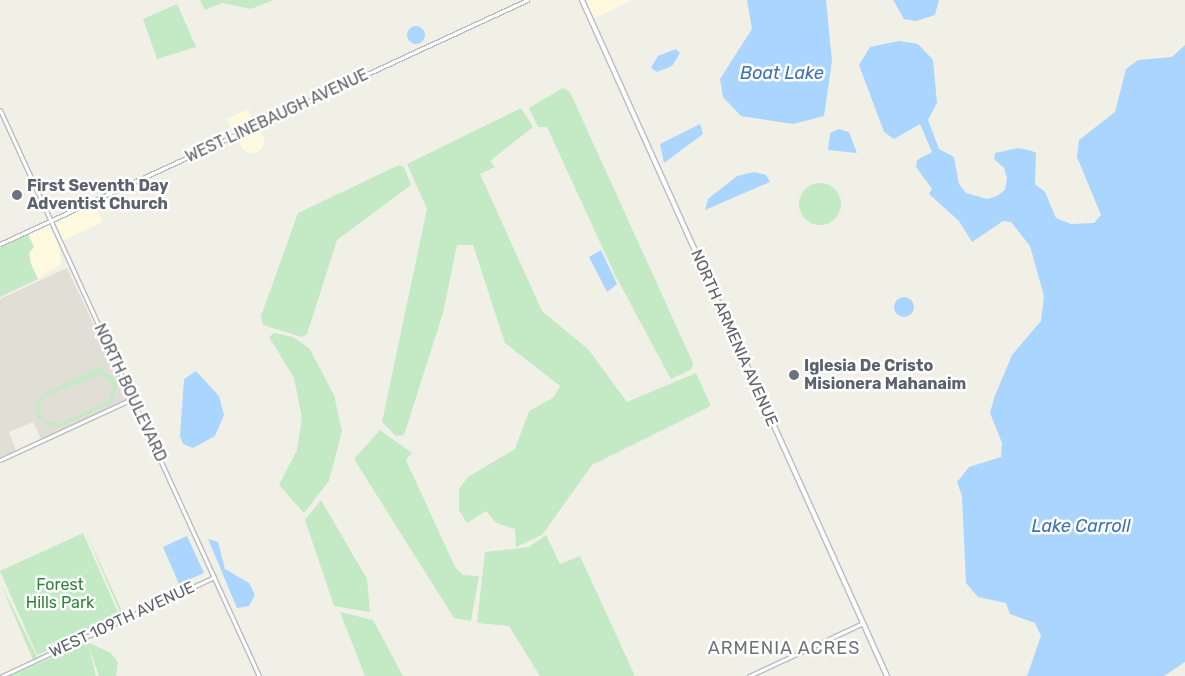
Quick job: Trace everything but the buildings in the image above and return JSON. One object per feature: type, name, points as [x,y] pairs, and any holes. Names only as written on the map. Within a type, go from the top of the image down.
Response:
[{"type":"main road","name":"NORTH ARMENIA AVENUE","points":[[582,0],[887,676]]},
{"type":"street","name":"WEST LINEBAUGH AVENUE","points":[[0,244],[527,0]]},
{"type":"street","name":"NORTH BOULEVARD","points":[[0,110],[259,676]]},
{"type":"street","points":[[0,460],[132,399]]},
{"type":"street","name":"WEST 109TH AVENUE","points":[[2,676],[214,577]]},
{"type":"street","points":[[749,676],[863,623]]},
{"type":"shaded area","points":[[584,0],[633,0],[592,19]]},
{"type":"shaded area","points":[[248,109],[255,125],[234,134],[227,119]]},
{"type":"shaded area","points":[[252,129],[260,133],[264,141],[260,149],[252,153],[244,149],[240,141],[244,133]]},
{"type":"shaded area","points":[[94,203],[103,222],[62,241],[53,222]]},
{"type":"shaded area","points":[[50,223],[59,242],[61,264],[38,279],[31,264],[29,253],[34,247],[28,234]]},
{"type":"shaded area","points":[[67,268],[129,399],[41,439],[33,422],[9,432],[16,451],[0,458],[0,299]]},
{"type":"green space","points":[[200,0],[274,0],[251,9],[222,3],[205,10]]},
{"type":"green space","points":[[177,4],[196,47],[157,59],[143,19]]},
{"type":"green space","points":[[563,88],[570,92],[693,363],[692,369],[671,379],[615,275],[547,127],[538,127],[529,108]]},
{"type":"green space","points":[[521,108],[533,127],[490,161],[495,167],[480,174],[542,311],[588,349],[627,402],[696,373],[711,406],[592,465],[542,535],[516,547],[515,529],[496,523],[486,511],[467,523],[459,510],[459,489],[468,477],[515,449],[529,411],[553,398],[560,386],[505,343],[473,245],[457,245],[443,313],[404,435],[396,436],[382,422],[427,209],[407,164]]},
{"type":"green space","points":[[399,165],[404,167],[411,185],[337,240],[307,334],[302,337],[263,325],[261,316],[298,213]]},
{"type":"green space","points":[[824,183],[832,186],[838,192],[841,204],[838,216],[832,222],[816,225],[808,222],[802,216],[799,200],[802,192],[808,186]]},
{"type":"green space","points":[[28,234],[34,247],[29,253],[31,264],[38,279],[0,297],[0,248]]},
{"type":"green space","points":[[274,333],[293,337],[309,348],[334,395],[342,431],[329,481],[304,513],[279,485],[297,450],[302,418],[294,378],[269,337]]},
{"type":"green space","points":[[107,364],[102,370],[114,378],[117,389],[110,404],[57,428],[38,420],[35,407],[42,395]],"holes":[[[102,374],[113,386],[108,401],[58,424],[43,420],[38,409],[44,397]]]},
{"type":"green space","points":[[380,430],[412,453],[406,460],[455,567],[463,575],[479,576],[471,621],[454,618],[354,459]]},
{"type":"green space","points":[[321,500],[367,579],[370,612],[334,606],[305,520]]},
{"type":"green space","points":[[85,531],[125,617],[33,660],[0,582],[37,657],[122,617]]},
{"type":"green space","name":"Forest Hills Park","points":[[83,533],[120,617],[37,655],[0,571]]},
{"type":"green space","points":[[546,535],[560,564],[580,556],[635,676],[540,676],[509,626],[477,623],[485,552],[529,547]]},
{"type":"green space","points":[[340,612],[373,620],[403,676],[365,676]]},
{"type":"green space","points":[[87,642],[111,653],[118,662],[116,676],[99,676],[89,647],[96,676],[10,676]]},
{"type":"water","name":"Boat Lake","points":[[747,0],[826,0],[832,61],[824,116],[793,124],[741,116],[723,97],[720,79],[752,29]]},
{"type":"water","points":[[893,0],[939,0],[935,15],[916,21],[904,19]]},
{"type":"water","points":[[416,26],[422,29],[425,35],[422,41],[416,44],[410,41],[407,35],[410,29]]},
{"type":"water","name":"Lake Carroll","points":[[899,41],[918,44],[933,60],[937,103],[928,120],[939,149],[954,157],[959,184],[966,193],[987,199],[997,196],[1005,190],[1007,178],[1004,168],[994,159],[995,153],[1018,148],[1032,151],[1036,153],[1035,184],[1045,192],[1056,218],[1071,224],[1094,223],[1101,215],[1077,157],[1079,140],[1115,112],[1126,69],[1138,60],[1172,57],[1185,45],[1185,662],[1164,676],[1027,676],[1041,636],[1035,623],[1010,614],[1006,603],[978,597],[966,583],[962,496],[957,482],[969,467],[1001,457],[1002,443],[990,413],[994,398],[1012,355],[1041,321],[1044,296],[1030,246],[1011,222],[1003,221],[972,242],[959,221],[929,194],[932,189],[916,167],[917,160],[932,152],[920,124],[894,139],[884,132],[859,65],[870,47]]},
{"type":"water","points":[[676,49],[680,53],[672,66],[657,72],[651,68],[658,56]]},
{"type":"water","points":[[700,124],[703,134],[664,163],[660,144]]},
{"type":"water","points":[[839,129],[849,132],[857,153],[828,150],[830,133]]},
{"type":"water","points":[[754,172],[766,175],[770,182],[705,210],[708,199],[737,176]]},
{"type":"water","points":[[601,250],[617,284],[607,292],[589,257]]},
{"type":"water","points":[[904,297],[911,300],[914,307],[911,314],[904,317],[897,314],[894,307],[897,300]]},
{"type":"water","points":[[196,371],[219,396],[224,415],[215,436],[193,448],[183,444],[180,436],[184,379]]},
{"type":"water","points":[[187,536],[204,573],[179,584],[163,547]]},
{"type":"water","points":[[208,539],[218,542],[225,569],[249,583],[255,595],[249,606],[237,608]]},
{"type":"place","name":"First Seventh Day Adventist Church","points":[[17,195]]},
{"type":"place","name":"Iglesia De Cristo Misionera Mahanaim","points":[[794,375]]},
{"type":"district","name":"ARMENIA ACRES","points":[[784,648]]}]
